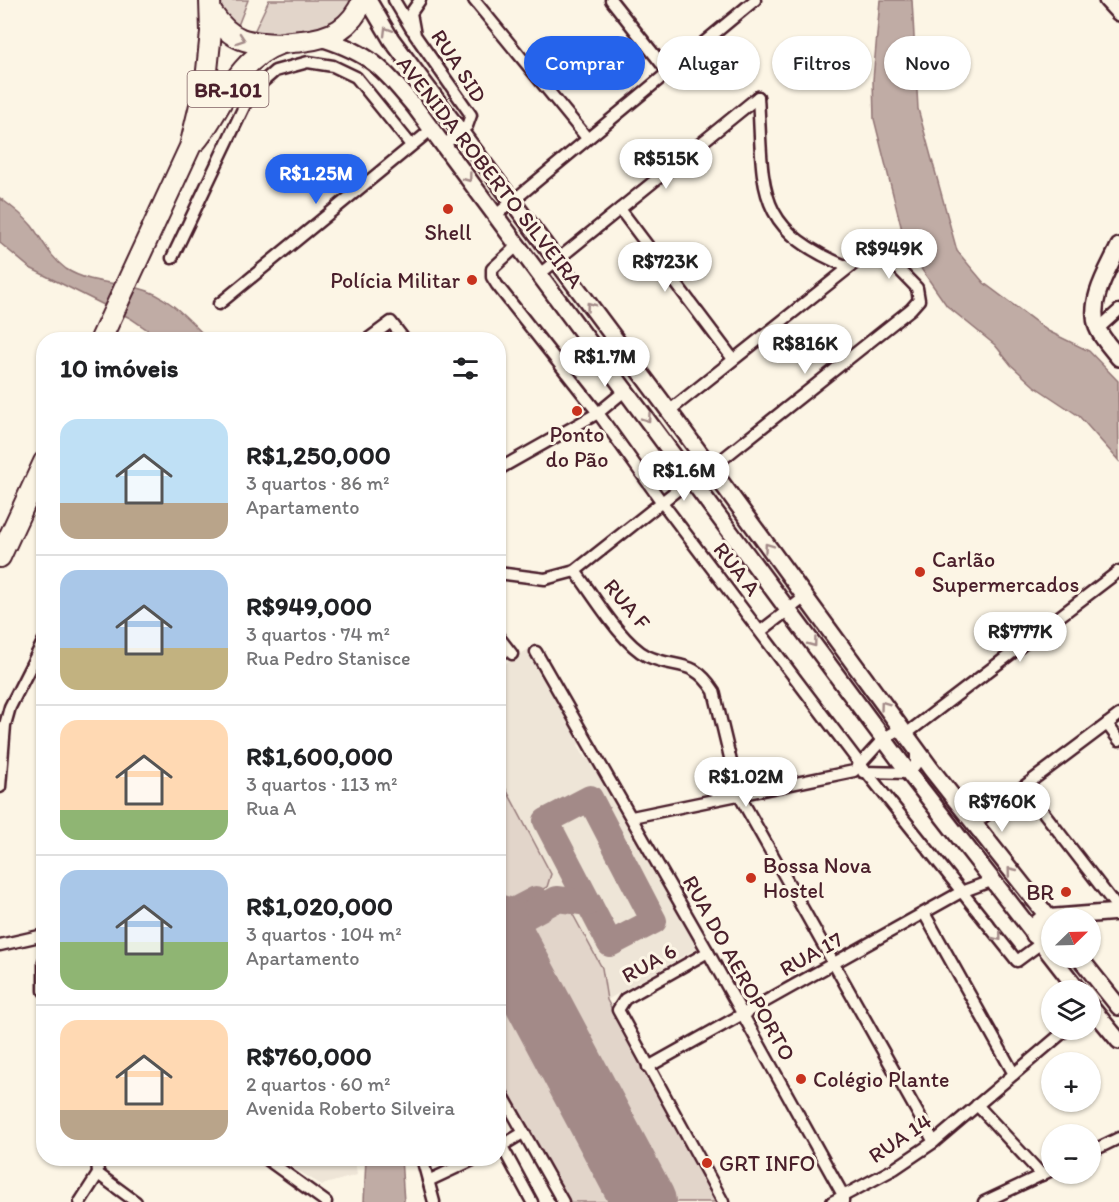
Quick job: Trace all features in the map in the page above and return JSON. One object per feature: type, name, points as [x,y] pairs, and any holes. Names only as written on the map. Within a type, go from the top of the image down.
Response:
[{"type":"highway","name":"BR-101","points":[[105,332],[190,147],[239,74],[264,53],[280,44],[324,39],[350,24],[366,0]]},
{"type":"highway","name":"BR-101","points":[[190,147],[206,81],[211,6]]},
{"type":"highway","points":[[211,6],[231,35],[256,43],[280,44]]},
{"type":"highway","points":[[0,557],[36,479]]},
{"type":"street","name":"AVENIDA ROBERTO SILVEIRA","points":[[366,0],[391,39],[669,411],[916,750],[1041,908]]},
{"type":"street","points":[[394,0],[415,35]]},
{"type":"street","name":"RUA SID","points":[[420,0],[411,13],[415,35],[470,110],[470,122],[444,145]]},
{"type":"street","points":[[474,0],[587,138]]},
{"type":"street","points":[[611,0],[657,58]]},
{"type":"street","points":[[1107,0],[1119,13]]},
{"type":"street","points":[[710,36],[751,1]]},
{"type":"street","name":"AVENIDA ROBERTO SILVEIRA","points":[[324,39],[350,47],[381,66],[432,129],[627,389],[909,773],[991,881],[1041,939]]},
{"type":"street","points":[[172,258],[250,92],[275,71],[308,62],[333,66],[356,77],[411,145]]},
{"type":"street","points":[[496,215],[657,81]]},
{"type":"street","points":[[541,273],[758,97],[767,196],[777,221],[800,244],[848,267]]},
{"type":"street","points":[[219,304],[432,129]]},
{"type":"street","points":[[620,209],[733,359]]},
{"type":"street","name":"RUA A","points":[[519,244],[492,269],[492,277],[598,413],[661,501],[761,631],[860,769],[1017,962],[1041,941]]},
{"type":"street","points":[[1119,246],[1097,296],[1094,314],[1098,329],[1119,358]]},
{"type":"street","points":[[506,574],[545,579],[575,571],[699,471],[710,469],[911,309],[919,300],[917,288],[882,251],[870,251],[669,411]]},
{"type":"street","points":[[1098,329],[1119,310]]},
{"type":"street","points":[[377,332],[391,321],[399,332]]},
{"type":"street","points":[[506,465],[598,413],[627,389]]},
{"type":"street","points":[[707,500],[712,501],[721,496],[722,485]]},
{"type":"street","name":"RUA F","points":[[575,571],[627,638],[647,655],[691,667],[705,678],[714,691],[739,795],[934,1142]]},
{"type":"street","points":[[860,769],[884,738],[898,730],[906,735],[1118,571]]},
{"type":"street","points":[[761,631],[805,597]]},
{"type":"street","points":[[506,646],[512,654]]},
{"type":"street","name":"RUA DO AEROPORTO","points":[[536,652],[743,1014],[843,1199]]},
{"type":"street","points":[[0,787],[5,724],[10,707],[36,656]]},
{"type":"street","points":[[974,824],[1119,715]]},
{"type":"street","points":[[1107,724],[1119,740]]},
{"type":"street","points":[[632,817],[860,769],[909,773],[916,764],[916,750]]},
{"type":"street","points":[[1024,787],[1119,911]]},
{"type":"street","points":[[961,892],[991,881]]},
{"type":"street","name":"RUA 17","points":[[648,1067],[961,892]]},
{"type":"street","points":[[1101,913],[1119,911]]},
{"type":"street","points":[[924,913],[1014,1074]]},
{"type":"street","points":[[1041,920],[1038,921],[1041,935]]},
{"type":"street","points":[[1101,923],[1119,920]]},
{"type":"street","points":[[0,945],[36,937]]},
{"type":"street","name":"RUA 6","points":[[648,1067],[619,1014],[619,1006],[625,999],[708,952]]},
{"type":"street","points":[[1088,968],[1119,1007]]},
{"type":"street","points":[[1101,1019],[1119,1041]]},
{"type":"street","name":"RUA 14","points":[[832,1202],[843,1199],[894,1169],[934,1142],[1054,1040]]},
{"type":"street","points":[[648,1067],[723,1202]]},
{"type":"street","points":[[506,1102],[563,1202]]},
{"type":"street","points":[[977,1105],[1041,1166]]},
{"type":"street","points":[[506,1141],[523,1133]]},
{"type":"street","points":[[1101,1147],[1119,1138]]},
{"type":"street","points":[[506,1156],[532,1202]]},
{"type":"street","points":[[80,1202],[98,1174],[98,1166]]},
{"type":"street","points":[[276,1166],[326,1202]]},
{"type":"street","points":[[424,1166],[434,1202]]},
{"type":"street","points":[[428,1181],[460,1166]]},
{"type":"street","points":[[98,1174],[136,1202]]},
{"type":"street","points":[[984,1202],[1041,1175]]},
{"type":"shaded area","points":[[217,0],[248,0],[237,28],[220,16]]},
{"type":"shaded area","points":[[269,0],[357,0],[332,28],[272,35],[253,34]]},
{"type":"shaded area","points":[[880,0],[912,0],[914,36],[884,36],[884,90],[917,90],[918,109],[957,251],[984,283],[1048,331],[1089,351],[1118,381],[1119,461],[1079,416],[1034,386],[1011,365],[995,345],[947,306],[915,260],[902,230],[874,119],[873,80]]},
{"type":"shaded area","points":[[0,198],[32,226],[51,254],[66,269],[74,274],[101,282],[149,291],[185,315],[201,332],[151,332],[130,318],[30,268],[0,243]]},
{"type":"shaded area","points":[[530,648],[584,742],[578,745],[585,758],[592,757],[699,947],[607,1000],[716,1202],[568,1202],[506,1089],[506,663]]},
{"type":"shaded area","points":[[506,789],[551,874],[547,887],[513,904],[506,901]]},
{"type":"shaded area","points":[[556,906],[571,911],[602,968],[607,1000],[716,1202],[662,1202],[520,936],[525,923]]},
{"type":"shaded area","points":[[506,978],[626,1202],[568,1202],[506,1089]]},
{"type":"shaded area","points":[[290,1166],[356,1166],[357,1175],[322,1185]]},
{"type":"shaded area","points":[[366,1166],[402,1166],[404,1202],[364,1202]]},
{"type":"taxiway","points":[[590,798],[654,921],[610,944],[546,821],[590,798]]},
{"type":"taxiway","points":[[506,909],[513,911],[536,899]]},
{"type":"taxiway","points":[[506,940],[519,920],[557,899],[589,903]]},
{"type":"runway","points":[[506,943],[644,1202]]},
{"type":"place","name":"Shell","points":[[448,209]]},
{"type":"place","name":"Polícia Militar","points":[[472,280]]},
{"type":"place","name":"Ponto do Pão","points":[[577,411]]},
{"type":"place","name":"Carlão Supermercados","points":[[920,572]]},
{"type":"place","name":"Bossa Nova Hostel","points":[[751,878]]},
{"type":"place","name":"BR","points":[[1066,892]]},
{"type":"place","name":"Colégio Plante","points":[[801,1079]]},
{"type":"place","name":"GRT INFO","points":[[707,1163]]}]
